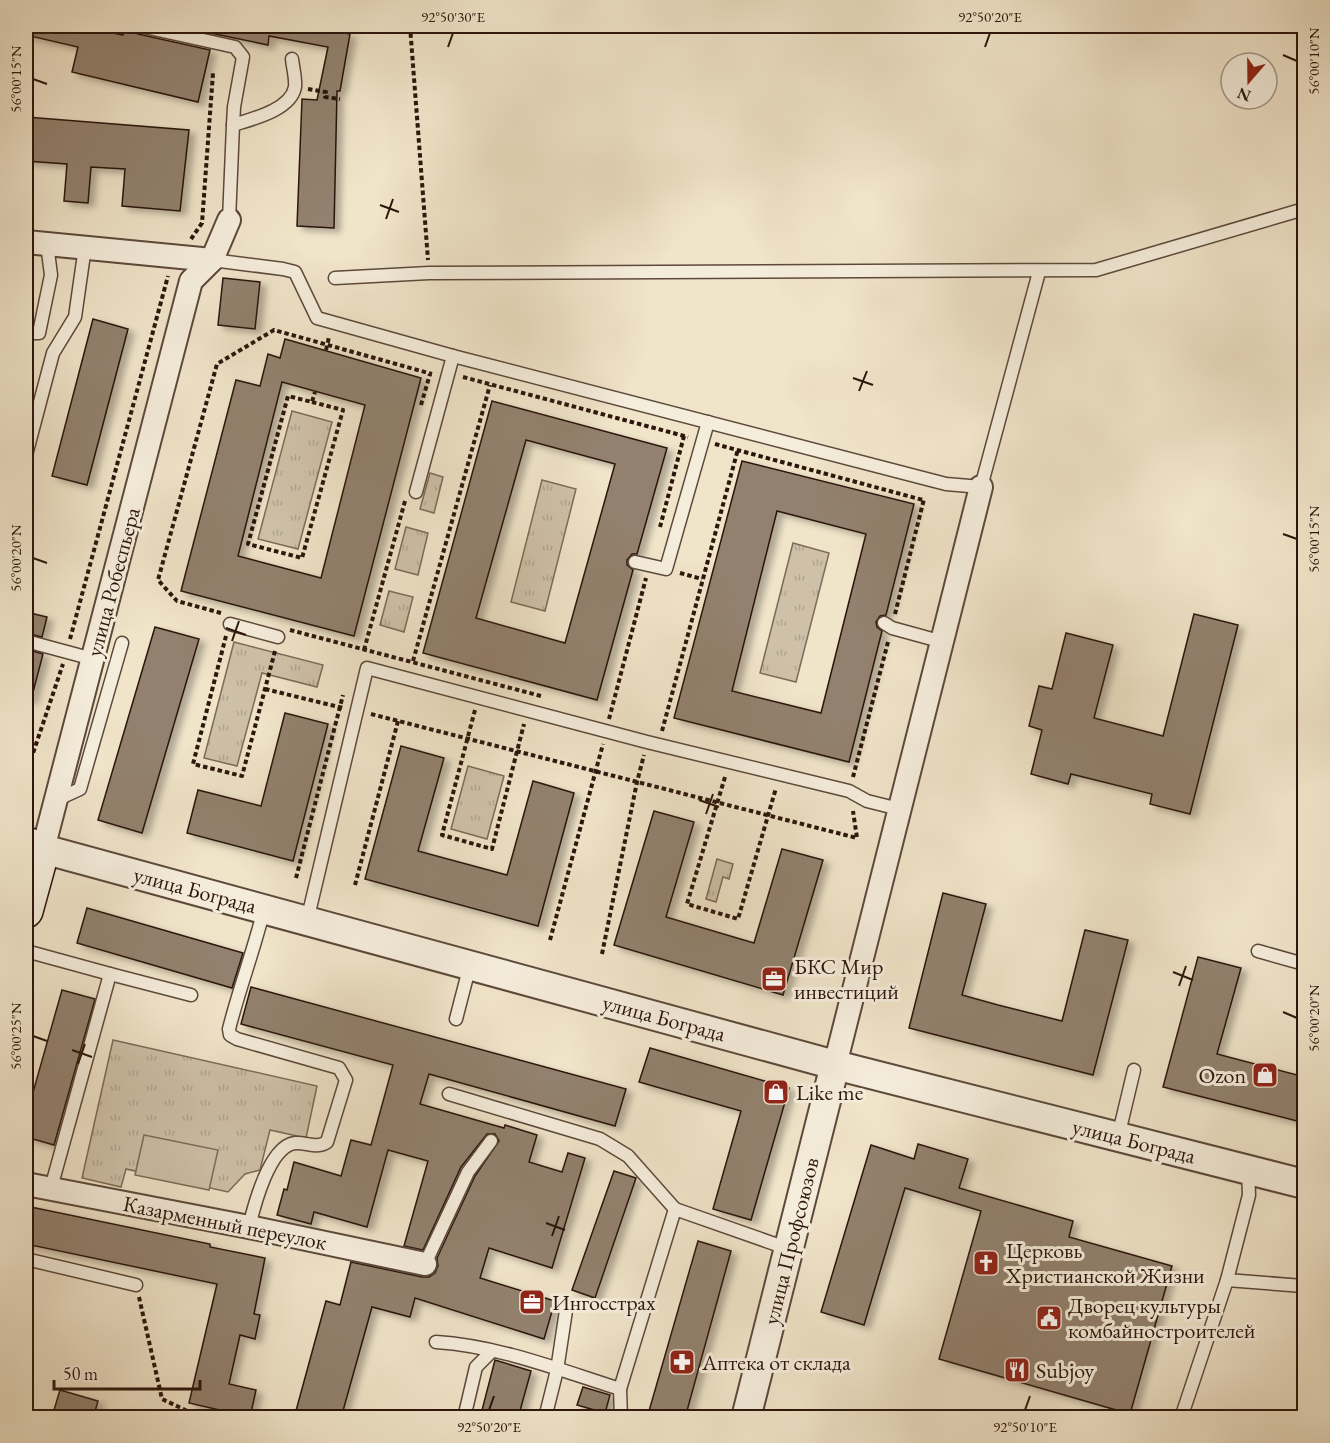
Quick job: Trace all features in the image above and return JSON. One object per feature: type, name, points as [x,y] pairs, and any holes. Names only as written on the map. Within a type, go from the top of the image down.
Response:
[{"type":"main road","name":"улица Робеспьера","points":[[26,911],[34,846]]},
{"type":"street","points":[[36,243],[212,260],[229,220]]},
{"type":"street","name":"улица Робеспьера","points":[[34,846],[56,800],[191,281],[212,260]]},
{"type":"street","points":[[835,1065],[981,487]]},
{"type":"street","name":"улица Бограда","points":[[34,846],[835,1065],[1305,1184]]},
{"type":"street","name":"улица Профсоюзов","points":[[746,1418],[835,1065]]},
{"type":"street","name":"Казарменный переулок","points":[[26,1184],[425,1264]]},
{"type":"lane","points":[[140,26],[235,47],[243,57],[234,107],[229,220]]},
{"type":"lane","points":[[233,125],[272,112],[292,97],[295,86],[292,59]]},
{"type":"lane","points":[[335,278],[429,273],[1096,270],[1305,209]]},
{"type":"lane","points":[[26,333],[39,333],[51,275],[36,243]]},
{"type":"lane","points":[[26,455],[53,353],[75,317],[85,247]]},
{"type":"lane","points":[[212,260],[295,272],[317,318],[453,356],[946,484],[981,487],[1039,272]]},
{"type":"lane","points":[[416,492],[453,356]]},
{"type":"lane","points":[[635,562],[666,569],[708,422]]},
{"type":"lane","points":[[230,624],[283,633]]},
{"type":"lane","points":[[888,626],[943,642]]},
{"type":"lane","points":[[26,641],[93,659]]},
{"type":"lane","points":[[56,800],[80,789],[122,644]]},
{"type":"lane","points":[[307,921],[367,668],[648,742],[849,791],[867,801],[899,809]]},
{"type":"lane","points":[[249,1227],[258,1193],[279,1151],[291,1144],[318,1146],[327,1142],[346,1080],[339,1068],[237,1039],[230,1035],[229,1029],[242,980],[247,971],[264,909]]},
{"type":"lane","points":[[26,951],[190,995]]},
{"type":"lane","points":[[1258,951],[1305,964]]},
{"type":"lane","points":[[456,1019],[470,965]]},
{"type":"lane","points":[[51,1188],[110,974]]},
{"type":"lane","points":[[1118,1137],[1134,1070]]},
{"type":"lane","points":[[449,1094],[600,1139],[628,1156],[675,1209],[789,1249]]},
{"type":"lane","points":[[425,1264],[468,1172],[491,1140]]},
{"type":"lane","points":[[1183,1412],[1227,1280],[1249,1195],[1248,1170]]},
{"type":"lane","points":[[621,1418],[620,1389],[675,1209]]},
{"type":"lane","points":[[26,1259],[136,1285]]},
{"type":"lane","points":[[1227,1280],[1303,1287]]},
{"type":"lane","points":[[545,1418],[558,1370],[567,1304]]},
{"type":"lane","points":[[436,1342],[464,1344],[492,1351],[620,1389]]},
{"type":"lane","points":[[464,1418],[476,1367],[492,1351]]},
{"type":"path","points":[[410,26],[429,273]]},
{"type":"path","points":[[26,774],[67,651],[166,279],[178,257],[202,223],[213,73]]},
{"type":"path","points":[[315,90],[326,92],[325,97],[340,99]]},
{"type":"path","points":[[222,613],[177,601],[158,580],[217,364],[274,330],[430,374],[448,373],[923,500]]},
{"type":"path","points":[[420,409],[430,374]]},
{"type":"path","points":[[230,624],[193,764],[242,776],[265,689],[283,633],[413,661],[490,384]]},
{"type":"path","points":[[312,402],[315,392]]},
{"type":"path","points":[[288,396],[312,402],[343,410],[302,558],[248,544],[288,396]]},
{"type":"path","points":[[550,940],[689,417]]},
{"type":"path","points":[[602,954],[637,782],[648,742],[663,730],[743,432]]},
{"type":"path","points":[[265,689],[857,838],[849,791],[888,626],[923,500],[932,480]]},
{"type":"path","points":[[358,654],[365,649],[405,501],[402,495]]},
{"type":"path","points":[[666,569],[702,579]]},
{"type":"path","points":[[482,680],[442,835],[492,849],[532,693]]},
{"type":"path","points":[[296,878],[344,688]]},
{"type":"path","points":[[355,885],[398,721]]},
{"type":"path","points":[[729,761],[687,904],[738,919],[779,774]]},
{"type":"path","points":[[136,1285],[162,1399],[202,1418]]},
{"type":"green space","points":[[292,411],[332,422],[298,549],[258,539]]},
{"type":"green space","points":[[430,473],[443,477],[434,513],[420,509]]},
{"type":"green space","points":[[542,480],[576,489],[545,611],[511,602]]},
{"type":"green space","points":[[406,527],[428,533],[418,575],[395,569]]},
{"type":"green space","points":[[793,543],[829,553],[796,682],[760,673]]},
{"type":"green space","points":[[389,591],[413,597],[404,632],[380,625]]},
{"type":"green space","points":[[234,642],[323,665],[317,687],[262,673],[237,766],[204,758]]},
{"type":"green space","points":[[468,766],[504,776],[487,839],[451,829]]},
{"type":"green space","points":[[717,859],[733,864],[729,879],[723,877],[716,902],[706,899]]},
{"type":"green space","points":[[113,1040],[317,1086],[306,1138],[270,1130],[260,1170],[245,1174],[228,1192],[126,1169],[121,1187],[82,1178]]},
{"type":"green space","points":[[144,1135],[218,1150],[209,1190],[135,1175]]},
{"type":"building","points":[[26,26],[79,26],[123,35],[124,26],[132,26],[134,32],[138,34],[210,50],[198,102],[72,72],[78,47],[26,35]]},
{"type":"building","points":[[176,26],[304,26],[350,34],[340,91],[337,91],[334,228],[297,226],[302,99],[317,100],[328,47],[269,36],[268,45]]},
{"type":"building","points":[[26,117],[189,130],[180,211],[122,206],[125,169],[91,167],[88,203],[64,201],[67,164],[26,161]]},
{"type":"building","points":[[223,278],[260,282],[255,329],[218,325]]},
{"type":"building","points":[[93,319],[128,329],[87,485],[52,476]]},
{"type":"building","points":[[285,339],[421,378],[354,636],[181,591],[236,380],[260,386],[268,354],[280,358]],"holes":[[[282,382],[365,405],[321,578],[238,556]]]},
{"type":"building","points":[[492,401],[667,448],[637,554],[632,554],[627,560],[627,565],[633,570],[597,700],[423,653]],"holes":[[[526,440],[615,464],[565,643],[476,618]]]},
{"type":"building","points":[[742,461],[914,504],[886,615],[880,616],[876,622],[877,627],[882,631],[849,762],[674,718]],"holes":[[[777,511],[866,534],[821,713],[732,691]]]},
{"type":"building","points":[[26,612],[47,617],[42,637],[26,633]]},
{"type":"building","points":[[1194,614],[1238,625],[1190,814],[1150,804],[1152,794],[1071,774],[1068,784],[1031,774],[1042,730],[1029,726],[1039,686],[1052,689],[1066,633],[1113,645],[1094,718],[1163,736]]},
{"type":"building","points":[[155,627],[199,639],[142,833],[98,820]]},
{"type":"building","points":[[26,649],[43,654],[31,700],[26,699]]},
{"type":"building","points":[[285,713],[328,724],[293,861],[187,833],[198,790],[261,806]]},
{"type":"building","points":[[401,746],[444,758],[418,851],[507,875],[533,781],[574,793],[538,926],[365,879]]},
{"type":"building","points":[[654,811],[694,822],[666,917],[754,943],[782,849],[823,860],[783,995],[614,945]]},
{"type":"building","points":[[943,893],[986,904],[962,995],[998,1005],[1062,1021],[1085,930],[1128,940],[1093,1075],[909,1028]]},
{"type":"building","points":[[87,908],[243,953],[232,988],[77,943]]},
{"type":"building","points":[[1198,957],[1241,968],[1217,1054],[1305,1077],[1305,1123],[1163,1087]]},
{"type":"building","points":[[251,987],[626,1089],[615,1126],[429,1074],[420,1104],[537,1135],[529,1162],[562,1172],[568,1153],[585,1158],[552,1268],[489,1248],[480,1278],[555,1301],[544,1339],[415,1298],[410,1317],[372,1307],[341,1418],[294,1418],[326,1301],[340,1305],[351,1262],[422,1277],[429,1277],[435,1273],[438,1266],[437,1258],[475,1176],[499,1141],[495,1134],[487,1134],[461,1167],[423,1250],[404,1246],[428,1161],[388,1150],[367,1227],[314,1212],[311,1224],[277,1215],[284,1189],[287,1190],[294,1162],[341,1176],[351,1140],[371,1145],[393,1065],[241,1024]]},
{"type":"building","points":[[62,990],[95,999],[54,1145],[26,1137],[26,1117]]},
{"type":"building","points":[[650,1048],[789,1088],[751,1220],[713,1209],[741,1111],[639,1082]]},
{"type":"building","points":[[918,1144],[968,1159],[959,1188],[1073,1221],[1069,1237],[1172,1266],[1130,1414],[939,1359],[981,1211],[905,1188],[864,1325],[821,1312],[871,1145],[914,1159]]},
{"type":"building","points":[[614,1171],[636,1178],[595,1298],[572,1290]]},
{"type":"building","points":[[26,1206],[210,1244],[210,1247],[265,1258],[254,1314],[260,1315],[255,1339],[240,1335],[229,1384],[256,1390],[250,1417],[189,1403],[217,1284],[26,1244]]},
{"type":"building","points":[[698,1241],[731,1251],[685,1418],[647,1418]]},
{"type":"building","points":[[495,1360],[531,1371],[518,1418],[480,1418]]},
{"type":"building","points":[[583,1387],[610,1395],[605,1413],[577,1405]]},
{"type":"building","points":[[60,1390],[98,1401],[93,1418],[83,1418],[54,1410]]},
{"type":"place","name":"БКС Мир инвестиций","points":[[774,979]]},
{"type":"place","name":"Ozon","points":[[1265,1075]]},
{"type":"place","name":"Like me","points":[[776,1092]]},
{"type":"place","name":"Церковь Христианской Жизни","points":[[986,1263]]},
{"type":"place","name":"Ингосстрах","points":[[532,1302]]},
{"type":"place","name":"Дворец культуры комбайностроителей","points":[[1049,1318]]},
{"type":"place","name":"Аптека от склада","points":[[682,1362]]},
{"type":"place","name":"Subjoy","points":[[1017,1370]]}]
